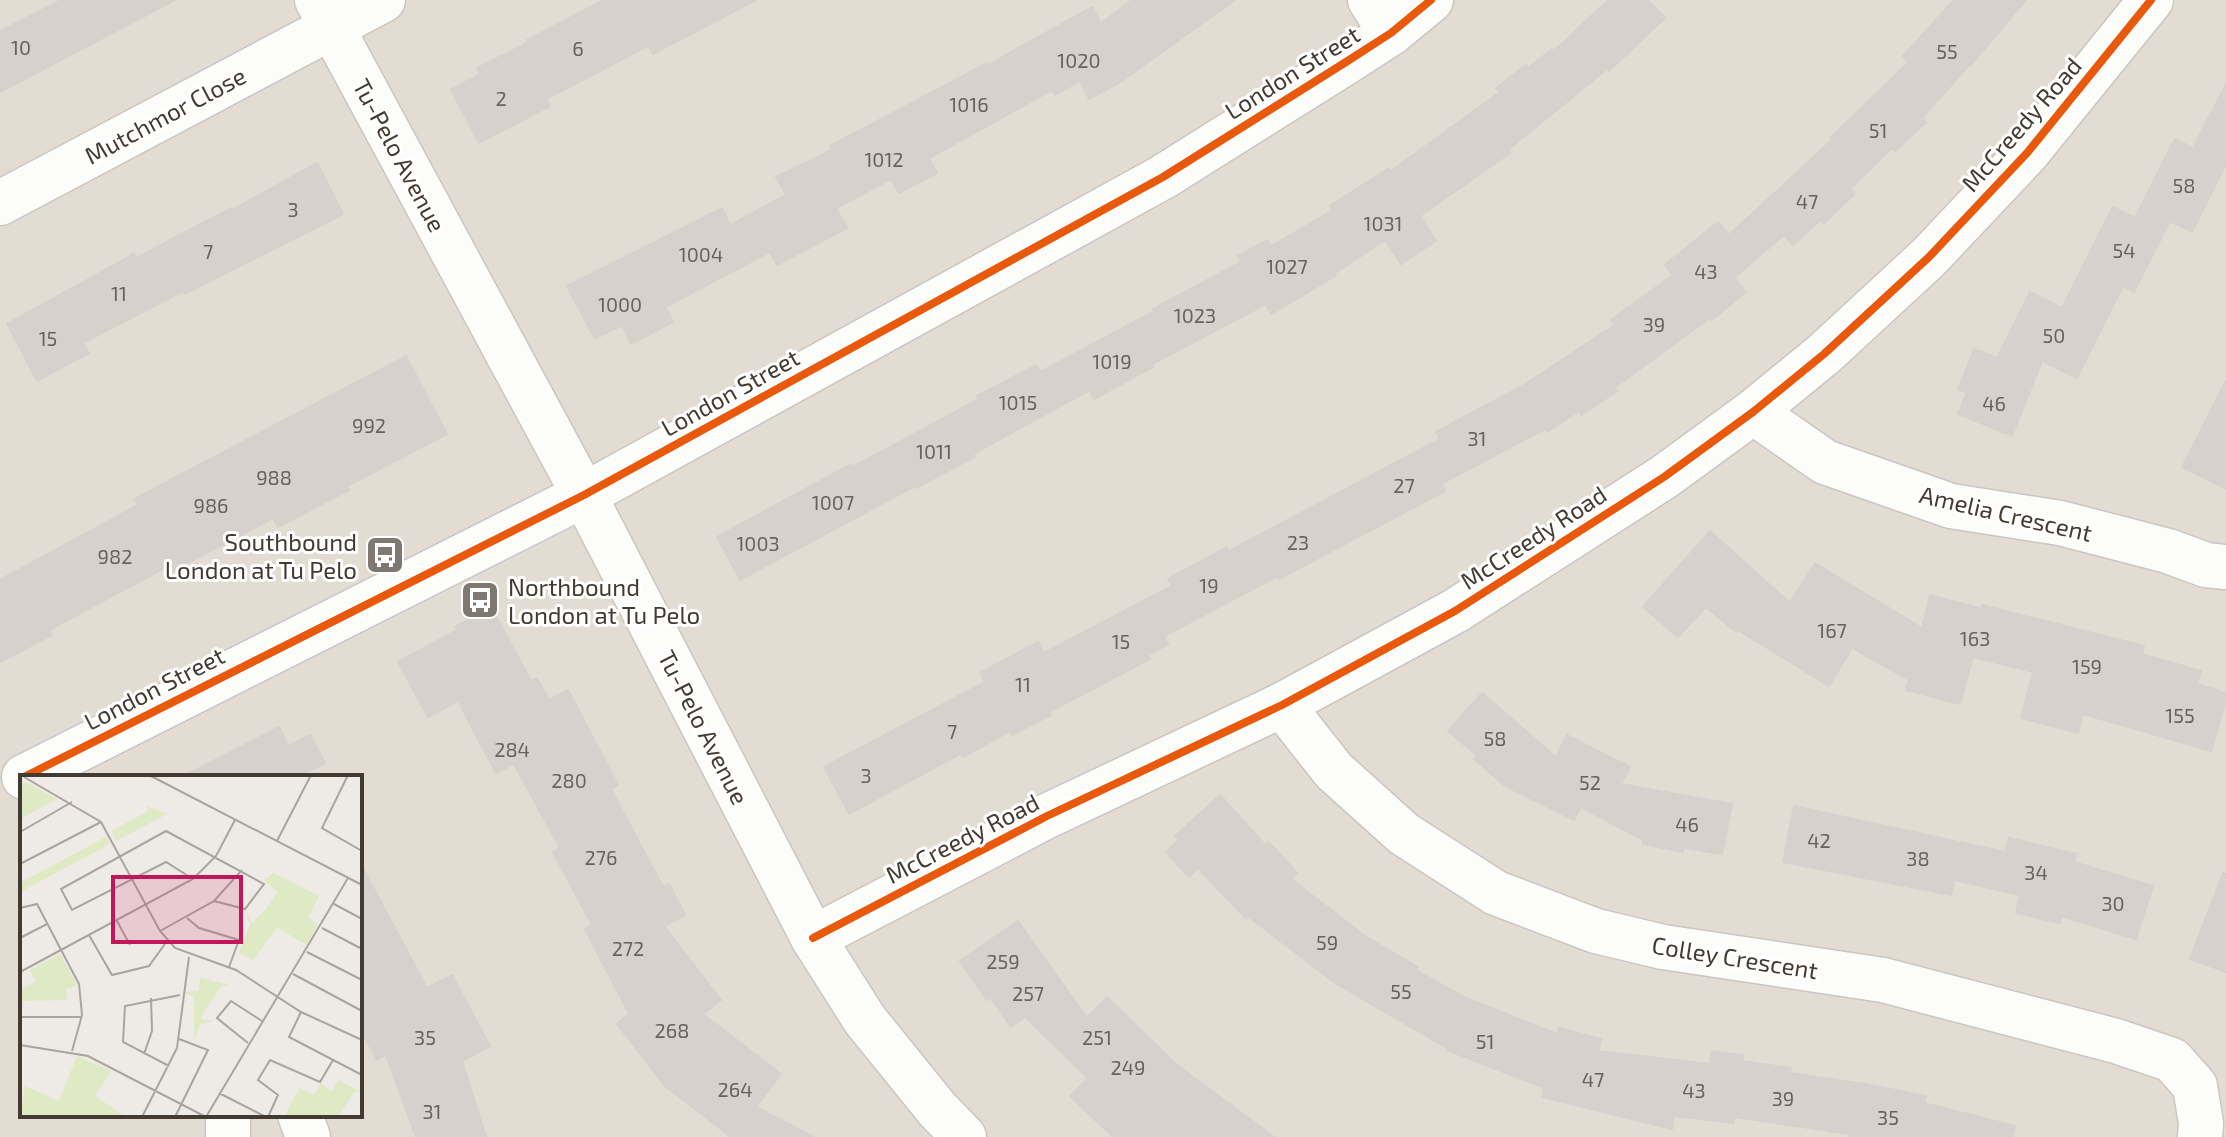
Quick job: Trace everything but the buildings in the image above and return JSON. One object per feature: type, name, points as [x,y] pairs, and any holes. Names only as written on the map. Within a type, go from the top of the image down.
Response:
[{"type":"street","name":"Mutchmor Close","points":[[0,203],[324,14],[383,0]]},
{"type":"street","name":"London Street","points":[[32,775],[68,767],[584,495],[1163,177],[1380,16],[1431,0]]},
{"type":"street","name":"McCreedy Road","points":[[813,938],[1047,816],[1282,705],[1455,611],[1664,477],[1753,412],[1824,354],[1929,257],[2027,153],[2151,0]]},
{"type":"street","name":"Tu-Pelo Avenue","points":[[324,14],[584,495],[813,938],[865,1020],[941,1128]]},
{"type":"street","name":"Amelia Crescent","points":[[1753,412],[1825,462],[1951,506],[2060,523],[2168,551],[2206,565],[2226,567]]},
{"type":"street","name":"Colley Crescent","points":[[1282,705],[1334,771],[1404,834],[1496,893],[1596,931],[1663,947],[1883,980],[2116,1041],[2172,1060],[2195,1086],[2200,1137]]},
{"type":"street","name":"London Street","points":[[0,789],[20,779]]},
{"type":"street","points":[[301,1117],[308,1137]]},
{"type":"shaded area","points":[[0,0],[2226,0],[2226,1137],[0,1137]]},
{"type":"cycle path","points":[[28,775],[584,495],[1163,177],[1391,33],[1431,0]]},
{"type":"cycle path","points":[[813,938],[1047,816],[1282,705],[1455,611],[1664,477],[1753,412],[1824,354],[1929,257],[2027,153],[2151,0]]},
{"type":"place","name":"Southbound London at Tu Pelo","points":[[385,555]]},
{"type":"place","name":"Northbound London at Tu Pelo","points":[[480,600]]}]
